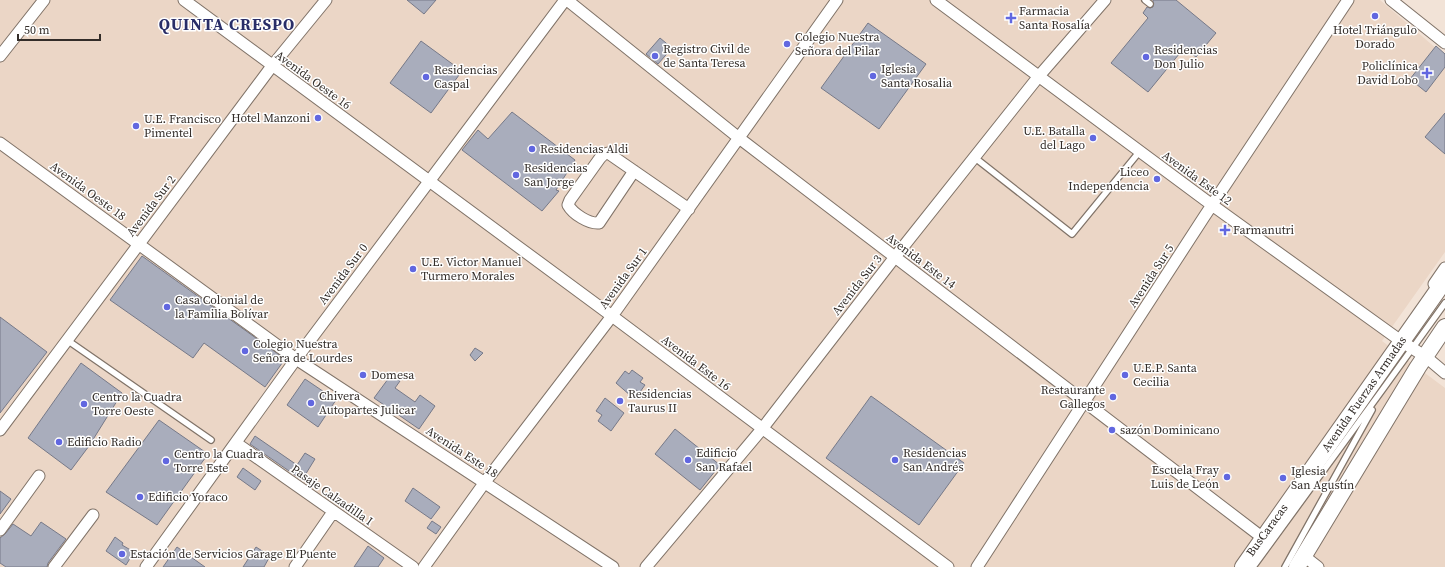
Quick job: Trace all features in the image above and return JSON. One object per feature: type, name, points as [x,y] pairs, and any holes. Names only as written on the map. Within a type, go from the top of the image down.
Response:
[{"type":"main road","name":"Avenida Fuerzas Armadas","points":[[1243,567],[1407,345],[1445,280]]},
{"type":"main road","points":[[1301,561],[1418,367],[1445,327]]},
{"type":"street","points":[[0,56],[44,0]]},
{"type":"street","name":"Avenida Oeste 16","points":[[184,0],[429,181]]},
{"type":"street","name":"Avenida Este 14","points":[[566,0],[739,138],[1263,538]]},
{"type":"street","name":"Avenida Sur 0","points":[[146,567],[296,359],[566,0]]},
{"type":"street","name":"Avenida Sur 1","points":[[424,567],[485,482],[612,316],[837,0]]},
{"type":"street","name":"Avenida Este 12","points":[[936,0],[1212,205],[1407,345],[1426,357],[1445,373]]},
{"type":"street","name":"Avenida Sur 3","points":[[646,567],[762,429],[895,257],[1039,76],[1105,0]]},
{"type":"street","name":"Avenida Sur 5","points":[[977,567],[1085,403],[1212,205],[1348,0]]},
{"type":"street","points":[[1391,0],[1445,44]]},
{"type":"street","name":"Avenida Sur 2","points":[[0,430],[272,66],[323,1]]},
{"type":"street","name":"Avenida Oeste 18","points":[[0,142],[296,359]]},
{"type":"street","points":[[634,171],[599,223],[594,223],[581,216],[571,210],[568,205],[574,194],[600,158],[604,154],[608,154],[634,171],[689,209]]},
{"type":"street","name":"Avenida Este 16","points":[[429,181],[948,567]]},
{"type":"street","points":[[1407,345],[1413,315],[1445,268]]},
{"type":"street","points":[[1426,357],[1439,346],[1445,337]]},
{"type":"street","name":"Avenida Este 18","points":[[296,359],[613,567]]},
{"type":"street","name":"Pasaje Calzadilla I","points":[[236,443],[413,567]]},
{"type":"street","points":[[0,530],[39,476]]},
{"type":"street","points":[[295,567],[333,512]]},
{"type":"street","points":[[54,567],[93,515]]},
{"type":"street","points":[[1301,561],[1318,567]]},
{"type":"lane","points":[[1145,0],[1150,4]]},
{"type":"lane","points":[[974,157],[1072,234],[1140,151]]},
{"type":"lane","name":"BusCaracas","points":[[1285,567],[1407,345],[1445,302]]},
{"type":"lane","points":[[67,340],[211,440]]},
{"type":"lane","name":"BusCaracas","points":[[1253,567],[1383,389]]},
{"type":"shaded area","points":[[0,0],[1380,0],[1445,56],[1445,252],[1382,341],[1445,388],[1445,567],[0,567]]},
{"type":"building","points":[[407,0],[436,0],[424,14]]},
{"type":"building","points":[[1153,0],[1176,0],[1216,33],[1196,57],[1184,48],[1148,92],[1111,63],[1148,18],[1143,13],[1147,7],[1153,7]]},
{"type":"building","name":"Iglesia Santa Rosalia","points":[[868,23],[926,64],[879,129],[821,88]]},
{"type":"building","points":[[660,38],[672,48],[658,64],[646,54]]},
{"type":"building","name":"Residencias Caspal","points":[[421,41],[462,71],[431,113],[390,83]]},
{"type":"building","name":"Policlínica David Lobo","points":[[1436,46],[1445,54],[1445,67],[1426,92],[1410,79]]},
{"type":"building","points":[[512,112],[575,160],[556,190],[559,191],[542,211],[462,150],[478,130],[488,139]]},
{"type":"building","points":[[1445,113],[1445,154],[1425,137]]},
{"type":"building","name":"Casa Colonial de la Familia Bolívar","points":[[142,256],[285,359],[265,387],[204,343],[193,358],[110,300]]},
{"type":"building","points":[[0,317],[47,352],[0,413]]},
{"type":"building","points":[[475,348],[483,353],[475,361],[470,355]]},
{"type":"building","name":"Centro la Cuadra Torre Oeste","points":[[81,363],[122,393],[89,446],[71,470],[28,438]]},
{"type":"building","points":[[632,370],[643,378],[640,382],[645,385],[640,392],[636,390],[631,396],[616,383],[625,371],[629,374]]},
{"type":"building","points":[[391,375],[400,381],[395,388],[415,402],[420,395],[435,406],[419,429],[374,398]]},
{"type":"building","name":"Chivera Autopartes Julicar","points":[[305,379],[336,400],[318,427],[287,405]]},
{"type":"building","name":"Residencias San Andrés","points":[[871,396],[964,463],[919,525],[826,458]]},
{"type":"building","points":[[605,398],[624,413],[611,431],[598,421],[602,415],[596,411]]},
{"type":"building","name":"Centro la Cuadra Torre Este","points":[[159,420],[208,454],[157,525],[106,492]]},
{"type":"building","name":"Edificio San Rafael","points":[[675,429],[720,465],[700,490],[655,454]]},
{"type":"building","points":[[255,436],[297,465],[305,453],[315,459],[302,480],[250,444]]},
{"type":"building","points":[[243,468],[261,481],[255,490],[237,477]]},
{"type":"building","points":[[413,488],[440,507],[431,519],[405,501]]},
{"type":"building","points":[[0,491],[11,499],[0,514]]},
{"type":"building","points":[[432,521],[441,527],[436,534],[427,528]]},
{"type":"building","points":[[41,522],[66,539],[48,563],[47,567],[6,567],[0,563],[0,538],[13,524],[31,536]]},
{"type":"building","points":[[115,537],[123,543],[122,545],[134,552],[126,565],[106,551]]},
{"type":"building","points":[[368,546],[384,558],[378,567],[354,567]]},
{"type":"building","points":[[177,547],[205,567],[163,567]]},
{"type":"building","points":[[256,547],[270,556],[264,567],[243,567]]},
{"type":"place","name":"Hotel Triángulo Dorado","points":[[1375,16]]},
{"type":"place","name":"Farmacia Santa Rosalía","points":[[1011,18]]},
{"type":"place","name":"Colegio Nuestra Señora del Pilar","points":[[787,44]]},
{"type":"place","name":"Registro Civil de de Santa Teresa","points":[[655,56]]},
{"type":"place","name":"Residencias Don Julio","points":[[1146,57]]},
{"type":"place","name":"Policlínica David Lobo","points":[[1427,73]]},
{"type":"place","name":"Iglesia Santa Rosalia","points":[[873,76]]},
{"type":"place","name":"Residencias Caspal","points":[[426,77]]},
{"type":"place","name":"Hotel Manzoni","points":[[318,118]]},
{"type":"place","name":"U.E. Francisco Pimentel","points":[[136,126]]},
{"type":"place","name":"U.E. Batalla del Lago","points":[[1093,138]]},
{"type":"place","name":"Residencias Aldi","points":[[532,149]]},
{"type":"place","name":"Residencias San Jorge","points":[[516,175]]},
{"type":"place","name":"Liceo Independencia","points":[[1157,179]]},
{"type":"place","name":"Farmanutri","points":[[1225,230]]},
{"type":"place","name":"U.E. Victor Manuel Turmero Morales","points":[[413,269]]},
{"type":"place","name":"Casa Colonial de la Familia Bolívar","points":[[167,307]]},
{"type":"place","name":"Colegio Nuestra Señora de Lourdes","points":[[245,351]]},
{"type":"place","name":"Domesa","points":[[363,375]]},
{"type":"place","name":"U.E.P. Santa Cecilia","points":[[1125,375]]},
{"type":"place","name":"Restaurante Gallegos","points":[[1113,397]]},
{"type":"place","name":"Residencias Taurus II","points":[[620,401]]},
{"type":"place","name":"Chivera Autopartes Julicar","points":[[311,403]]},
{"type":"place","name":"Centro la Cuadra Torre Oeste","points":[[84,404]]},
{"type":"place","name":"sazón Dominicano","points":[[1112,430]]},
{"type":"place","name":"Edificio Radio","points":[[59,442]]},
{"type":"place","name":"Edificio San Rafael","points":[[688,460]]},
{"type":"place","name":"Residencias San Andrés","points":[[895,460]]},
{"type":"place","name":"Centro la Cuadra Torre Este","points":[[166,461]]},
{"type":"place","name":"Escuela Fray Luis de León","points":[[1227,477]]},
{"type":"place","name":"Iglesia San Agustín","points":[[1283,478]]},
{"type":"place","name":"Edificio Yoraco","points":[[140,497]]},
{"type":"place","name":"Estación de Servicios Garage El Puente","points":[[122,554]]},
{"type":"district","name":"QUINTA CRESPO","points":[[227,24]]}]
